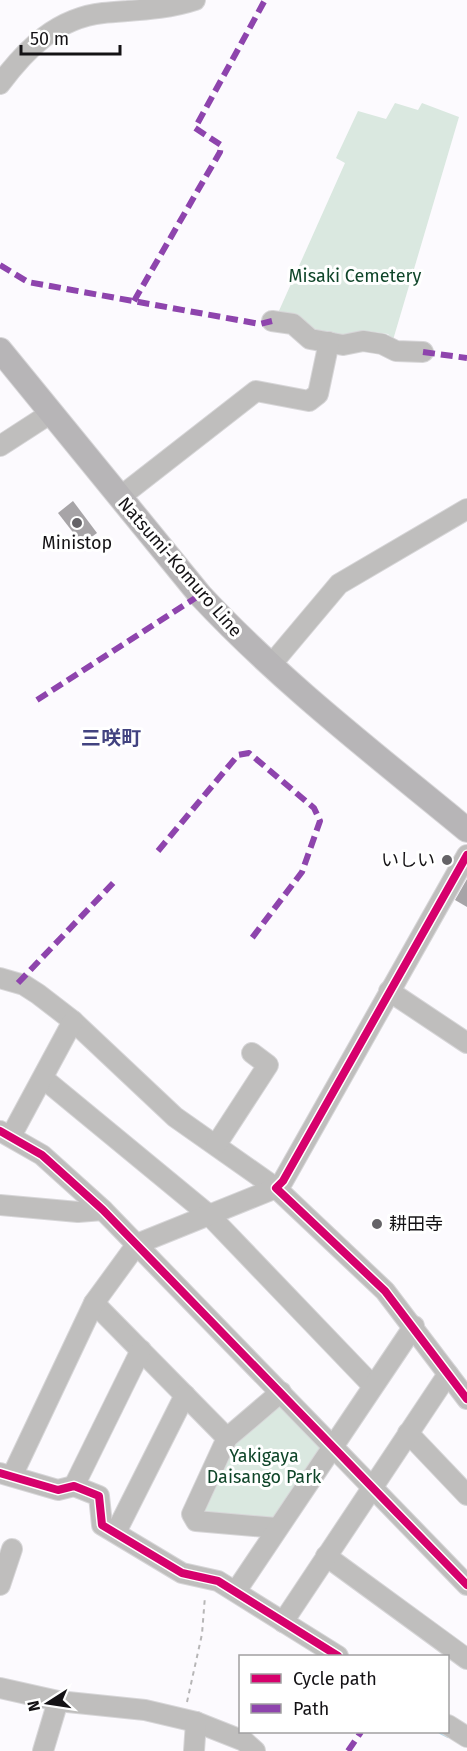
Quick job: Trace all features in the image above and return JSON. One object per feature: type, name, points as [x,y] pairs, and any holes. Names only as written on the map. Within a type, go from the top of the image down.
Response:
[{"type":"main road","name":"Natsumi-Komuro Line","points":[[0,350],[200,595],[270,666],[467,830]]},
{"type":"street","points":[[0,84],[31,45],[84,16],[157,8],[195,0]]},
{"type":"street","points":[[272,321],[293,324],[310,339],[343,345],[363,341],[382,344],[396,351],[423,352]]},
{"type":"street","points":[[120,497],[256,391],[309,401],[318,394],[329,342]]},
{"type":"street","points":[[0,446],[51,413]]},
{"type":"street","points":[[270,666],[339,584],[467,509]]},
{"type":"street","points":[[336,1655],[218,1581],[182,1573],[102,1525],[99,1497],[74,1486],[58,1490],[6,1474],[94,1303],[137,1244],[276,1188],[283,1181],[467,855]]},
{"type":"street","points":[[0,978],[31,989],[73,1022],[175,1117],[276,1188],[385,1291],[466,1397]]},
{"type":"street","points":[[389,992],[467,1043]]},
{"type":"street","points":[[73,1022],[44,1079],[6,1134],[72,1179],[467,1585]]},
{"type":"street","points":[[216,1145],[268,1065],[252,1053]]},
{"type":"street","points":[[44,1079],[209,1215],[372,1385]]},
{"type":"street","points":[[0,1205],[78,1212],[103,1210]]},
{"type":"street","points":[[94,1303],[227,1438]]},
{"type":"street","points":[[236,1591],[372,1385],[414,1326]]},
{"type":"street","points":[[74,1486],[141,1350]]},
{"type":"street","points":[[283,1622],[448,1374]]},
{"type":"street","points":[[278,1528],[196,1521],[192,1514],[227,1438],[280,1392]]},
{"type":"street","points":[[116,1532],[185,1395]]},
{"type":"street","points":[[408,1433],[467,1496]]},
{"type":"street","points":[[0,1585],[12,1549]]},
{"type":"street","points":[[326,1556],[467,1659]]},
{"type":"street","points":[[0,1688],[58,1701],[145,1710],[190,1721],[243,1741],[255,1751]]},
{"type":"street","points":[[43,1751],[58,1701]]},
{"type":"street","points":[[190,1721],[194,1751]]},
{"type":"street","points":[[449,1726],[467,1737]]},
{"type":"path","points":[[190,1721],[205,1599]]},
{"type":"green space","name":"Misaki Cemetery","points":[[395,103],[418,110],[422,103],[459,117],[393,340],[388,334],[365,331],[356,338],[313,331],[278,313],[345,163],[336,158],[358,111],[386,119]]},
{"type":"green space","name":"Yakigaya Daisango Park","points":[[279,1402],[322,1445],[321,1453],[276,1522],[196,1512],[234,1438]]},
{"type":"building","name":"Ministop","points":[[73,501],[97,533],[82,544],[58,513]]},
{"type":"building","points":[[467,879],[467,907],[455,900]]},
{"type":"waterway","points":[[442,1733],[448,1736]]},
{"type":"marked path","points":[[134,301],[220,152],[221,145],[195,128],[265,0]]},
{"type":"marked path","points":[[0,265],[28,282],[260,324],[272,321]]},
{"type":"marked path","points":[[423,352],[467,358]]},
{"type":"marked path","points":[[37,700],[200,595]]},
{"type":"marked path","points":[[158,851],[238,755],[249,753],[314,808],[320,821],[302,872],[252,938]]},
{"type":"marked path","points":[[18,983],[117,879]]},
{"type":"marked path","points":[[348,1751],[360,1733]]},
{"type":"cycle path","points":[[467,855],[283,1181],[276,1188],[385,1291],[467,1399]]},
{"type":"cycle path","points":[[0,1131],[42,1155],[103,1210],[467,1585]]},
{"type":"cycle path","points":[[0,1473],[58,1490],[74,1486],[99,1496],[102,1525],[182,1573],[218,1581],[336,1655]]},
{"type":"place","name":"Ministop","points":[[77,523]]},
{"type":"place","name":"いしい","points":[[447,860]]},
{"type":"place","name":"耕田寺","points":[[377,1224]]},
{"type":"district","name":"三咲町","points":[[111,738]]}]
